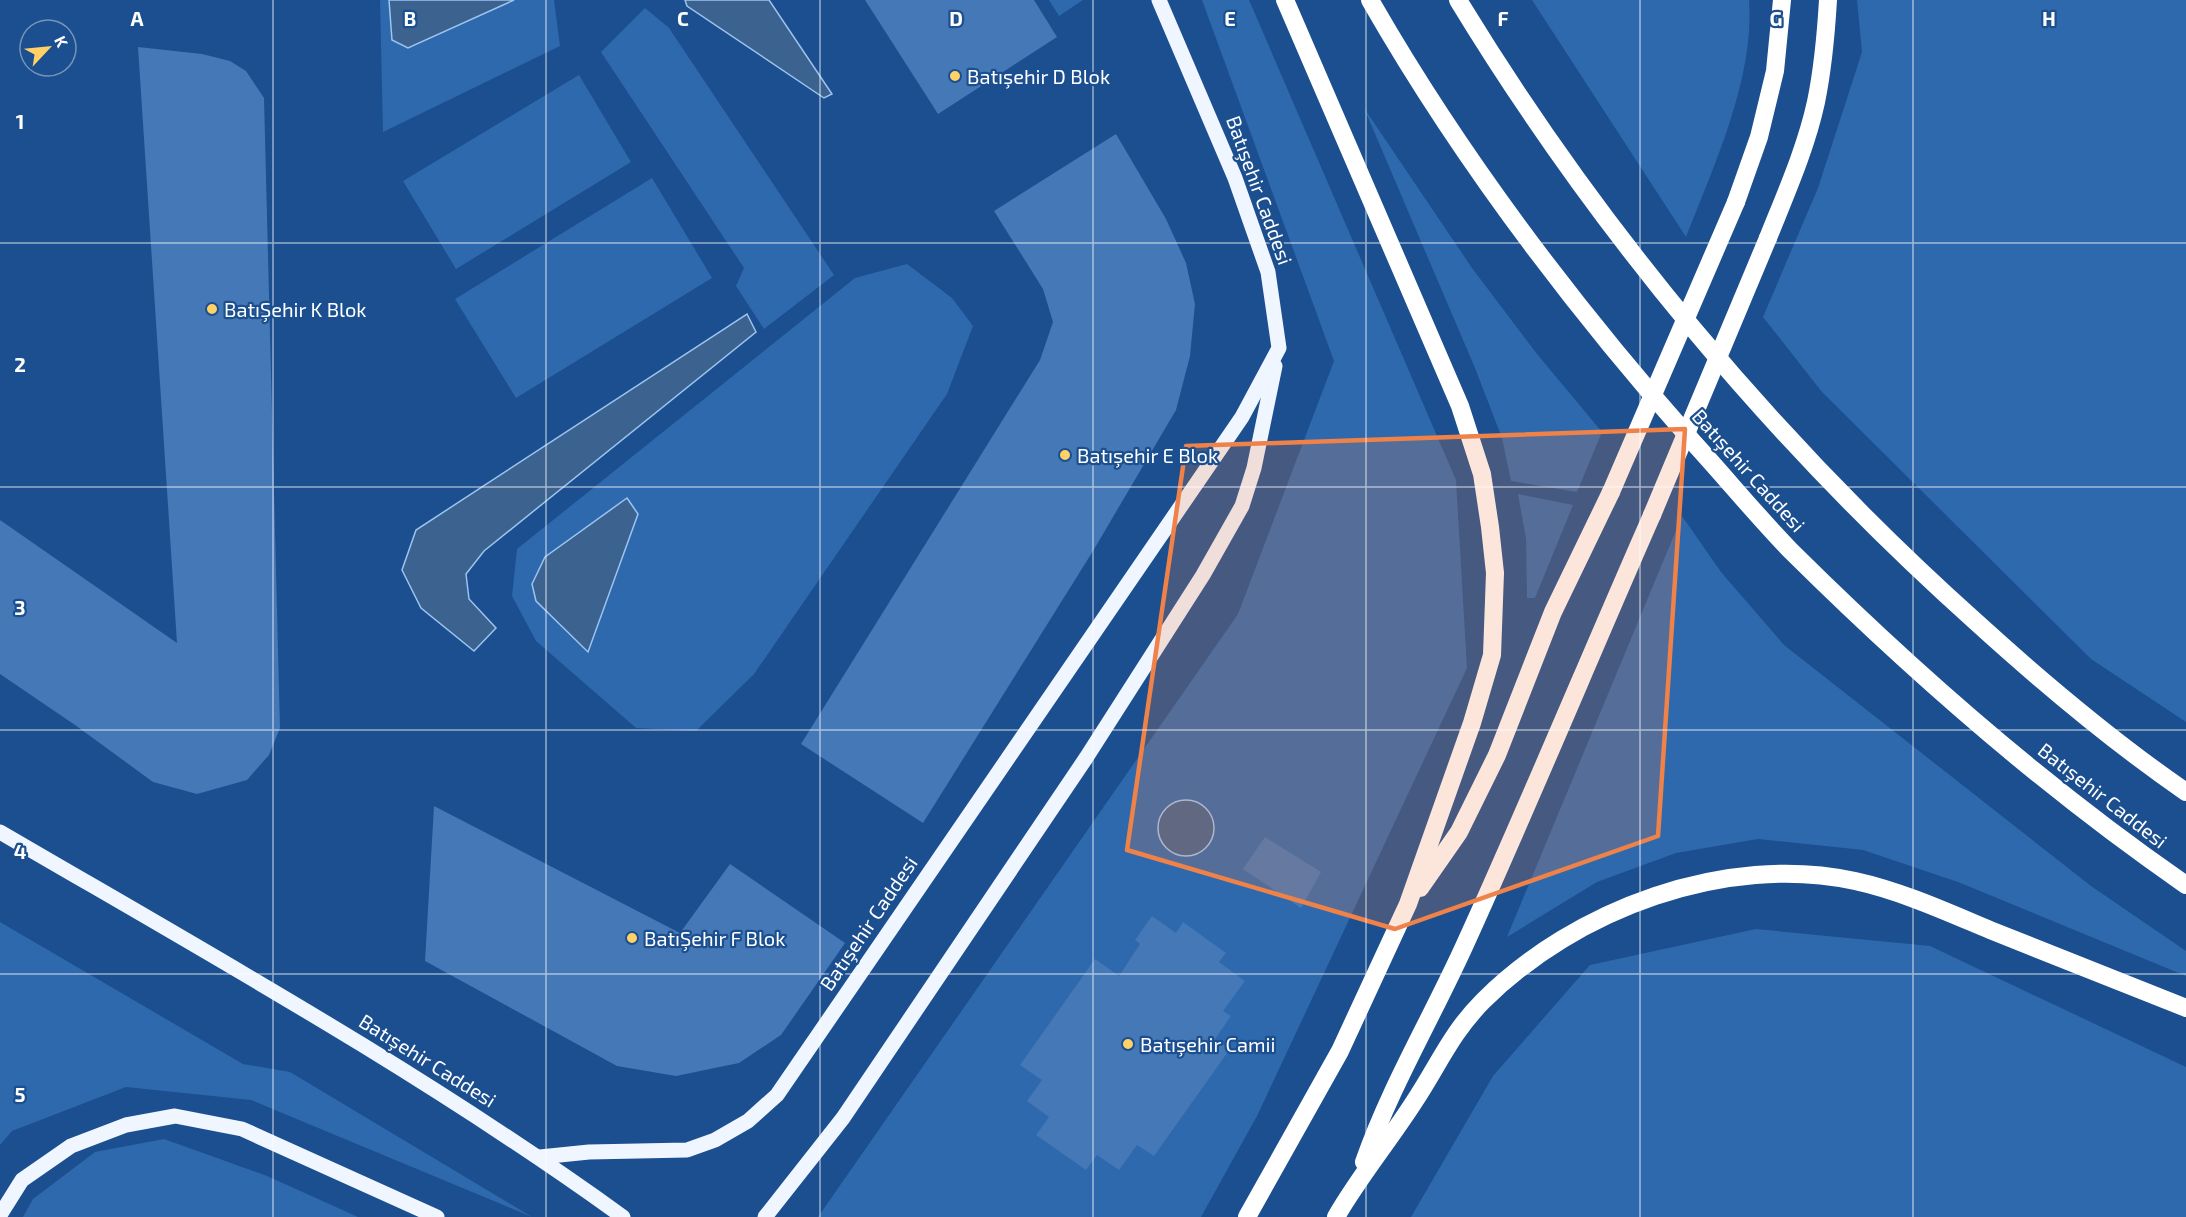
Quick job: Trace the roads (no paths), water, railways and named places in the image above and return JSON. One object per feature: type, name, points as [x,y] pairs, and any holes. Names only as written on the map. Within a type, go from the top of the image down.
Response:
[{"type":"highway","points":[[1247,1217],[1340,1051],[1408,904],[1472,723],[1491,656],[1495,573],[1482,474],[1460,406],[1285,0]]},
{"type":"highway","name":"Batışehir Caddesi","points":[[1370,0],[1402,55],[1540,259],[1624,363],[1789,549],[1873,629],[2004,746],[2081,809],[2186,885]]},
{"type":"highway","points":[[1458,0],[1495,60],[1585,192],[1735,378],[1846,499],[1915,568],[2017,660],[2089,719],[2186,792]]},
{"type":"highway","points":[[1468,0],[1495,60]]},
{"type":"highway","points":[[1408,904],[1459,832],[1497,755],[1553,612],[1611,492],[1736,202],[1759,137],[1775,71],[1782,0]]},
{"type":"highway","points":[[1357,1181],[1375,1131],[1451,976],[1652,514],[1768,238],[1798,162],[1816,102],[1826,40],[1828,0]]},
{"type":"highway","points":[[1336,1217],[1357,1181],[1415,1101],[1450,1040],[1483,1000],[1521,968],[1573,934],[1635,901],[1692,883],[1788,875],[1854,881],[1955,915],[2186,1008]]},
{"type":"main road","name":"Batışehir Caddesi","points":[[0,832],[394,1063],[540,1157],[589,1152],[687,1150],[715,1140],[748,1121],[777,1095],[958,830],[1165,534],[1242,417],[1279,348],[1268,272],[1235,178],[1160,0]]},
{"type":"main road","points":[[765,1217],[843,1118],[1086,758],[1203,575],[1242,507],[1254,468],[1279,348]]},
{"type":"main road","points":[[0,1215],[22,1180],[71,1146],[126,1125],[175,1116],[242,1129],[436,1217]]},
{"type":"main road","points":[[540,1157],[623,1217]]},
{"type":"place","name":"Batışehir D Blok","points":[[955,76]]},
{"type":"place","name":"BatıŞehir K Blok","points":[[212,309]]},
{"type":"place","name":"Batışehir E Blok","points":[[1065,455]]},
{"type":"place","name":"BatıŞehir F Blok","points":[[632,938]]},
{"type":"place","name":"Batışehir Camii","points":[[1128,1044]]}]
